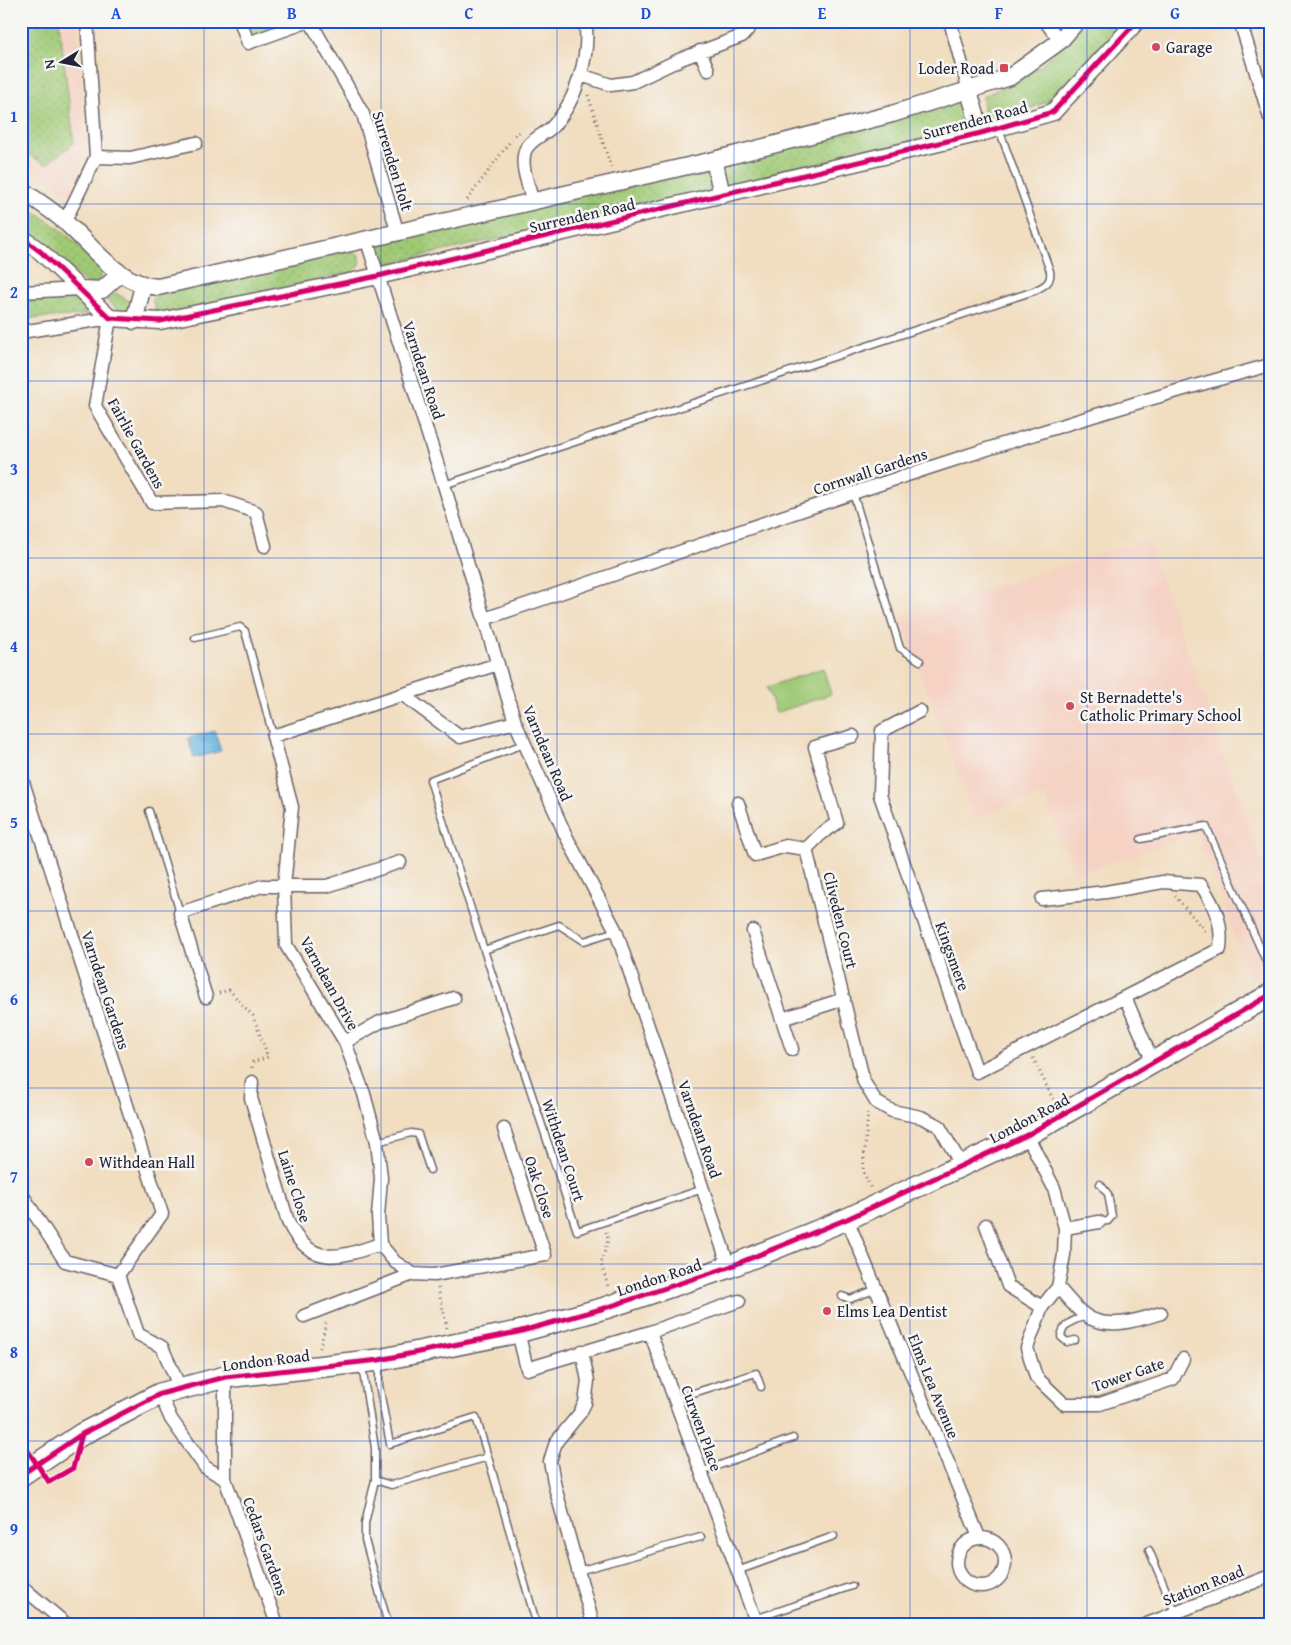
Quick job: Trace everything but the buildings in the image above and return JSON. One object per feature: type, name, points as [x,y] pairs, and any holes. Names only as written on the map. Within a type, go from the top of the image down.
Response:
[{"type":"highway","name":"London Road","points":[[21,1475],[82,1434],[170,1391],[225,1377],[370,1361],[518,1332],[605,1308],[729,1267],[847,1219],[1027,1135],[1270,995]]},
{"type":"street","points":[[65,221],[96,157],[87,21]]},
{"type":"street","name":"Surrenden Holt","points":[[245,21],[240,23],[248,43],[309,21],[363,114],[398,234]]},
{"type":"street","points":[[532,200],[523,165],[526,148],[553,126],[563,114],[581,75],[586,36],[585,21]]},
{"type":"street","points":[[581,75],[606,84],[623,85],[700,51],[742,36],[755,21]]},
{"type":"street","points":[[950,21],[981,133]]},
{"type":"street","points":[[1045,21],[1060,40]]},
{"type":"street","name":"Surrenden Road","points":[[143,286],[158,288],[398,234],[532,200],[714,160],[892,114],[1010,77],[1060,40],[1077,21]]},
{"type":"street","name":"Surrenden Road","points":[[110,318],[134,321],[160,321],[378,276],[981,133],[1053,112],[1137,21]]},
{"type":"street","points":[[1240,21],[1270,118]]},
{"type":"street","points":[[700,51],[708,70]]},
{"type":"street","points":[[96,157],[130,158],[196,143]]},
{"type":"street","points":[[714,160],[722,195]]},
{"type":"street","points":[[21,190],[65,221],[121,273],[143,286],[134,321]]},
{"type":"street","points":[[21,237],[41,252],[110,318]]},
{"type":"street","name":"Varndean Road","points":[[367,241],[444,485],[515,722],[566,836],[616,931],[729,1267]]},
{"type":"street","points":[[21,292],[80,289],[102,290],[121,273]]},
{"type":"street","points":[[21,332],[110,318]]},
{"type":"street","name":"Fairlie Gardens","points":[[110,318],[95,406],[152,503],[222,501],[256,512],[265,546]]},
{"type":"street","name":"Cornwall Gardens","points":[[484,619],[853,493],[1145,399],[1270,365]]},
{"type":"street","points":[[272,736],[498,664]]},
{"type":"street","points":[[403,695],[460,737],[515,722]]},
{"type":"street","name":"Kingsmere","points":[[920,711],[882,731],[880,795],[977,1072],[1220,949]]},
{"type":"street","name":"Varndean Drive","points":[[272,736],[292,807],[284,886],[286,945],[345,1042],[364,1094],[377,1142],[381,1178],[378,1216],[380,1244]]},
{"type":"street","points":[[738,803],[755,855],[786,846],[806,850],[821,834],[837,824],[815,747],[853,736]]},
{"type":"street","name":"Varndean Gardens","points":[[21,776],[23,791],[162,1214],[118,1276]]},
{"type":"street","name":"Cliveden Court","points":[[806,850],[864,1082],[876,1102]]},
{"type":"street","points":[[206,997],[180,913],[262,886],[327,886],[400,862]]},
{"type":"street","points":[[1042,899],[1106,892],[1163,882],[1201,884],[1213,902],[1222,931],[1220,949]]},
{"type":"street","points":[[753,931],[792,1049]]},
{"type":"street","points":[[1125,997],[1153,1062]]},
{"type":"street","points":[[345,1042],[380,1022],[454,998]]},
{"type":"street","points":[[782,1019],[844,999]]},
{"type":"street","name":"Laine Close","points":[[252,1082],[251,1098],[288,1222],[295,1237],[315,1254],[332,1257],[349,1255],[380,1244]]},
{"type":"street","points":[[876,1102],[892,1111],[921,1117],[939,1126],[962,1166]]},
{"type":"street","name":"Oak Close","points":[[434,1275],[545,1256],[504,1129]]},
{"type":"street","name":"Tower Gate","points":[[1027,1135],[1054,1188],[1065,1228],[1064,1255],[1058,1287],[1042,1307],[1027,1348],[1036,1377],[1064,1404],[1100,1404],[1173,1379],[1183,1359]]},
{"type":"street","points":[[21,1192],[65,1260],[118,1276],[138,1334],[162,1347],[170,1391],[171,1419],[205,1467],[224,1479]]},
{"type":"street","name":"Elms Lea Avenue","points":[[847,1219],[979,1537]]},
{"type":"street","points":[[1065,1228],[1099,1222]]},
{"type":"street","points":[[986,1225],[1008,1286],[1042,1307]]},
{"type":"street","points":[[380,1244],[395,1262],[413,1274]]},
{"type":"street","points":[[304,1316],[413,1274],[434,1275]]},
{"type":"street","points":[[1058,1287],[1086,1316],[1104,1323],[1137,1320],[1161,1313]]},
{"type":"street","points":[[518,1332],[527,1369],[650,1332],[739,1301]]},
{"type":"street","name":"Curwen Place","points":[[650,1332],[756,1621]]},
{"type":"street","points":[[582,1351],[588,1381],[585,1402],[580,1413],[556,1442],[550,1461],[554,1487],[593,1624]]},
{"type":"street","name":"Cedars Gardens","points":[[225,1377],[224,1479],[277,1624]]},
{"type":"street","name":"Station Road","points":[[1147,1624],[1270,1576]]},
{"type":"street","points":[[21,1586],[66,1624]]},
{"type":"lane","points":[[444,485],[780,376],[1034,291],[1048,283],[1051,277],[1050,271],[999,127]]},
{"type":"lane","points":[[853,493],[900,648],[920,662]]},
{"type":"lane","points":[[195,638],[240,627],[246,631],[272,736]]},
{"type":"lane","name":"Withdean Court","points":[[526,743],[430,780],[577,1231],[704,1189]]},
{"type":"lane","points":[[149,811],[180,913]]},
{"type":"lane","points":[[1141,839],[1206,826],[1270,970]]},
{"type":"lane","points":[[484,950],[559,926],[584,941],[616,931]]},
{"type":"lane","points":[[377,1142],[411,1132],[418,1134],[430,1170]]},
{"type":"lane","points":[[1099,1222],[1108,1221],[1112,1216],[1108,1194],[1100,1184]]},
{"type":"lane","points":[[842,1296],[850,1299],[877,1289]]},
{"type":"lane","points":[[1075,1340],[1067,1342],[1061,1337],[1062,1330],[1070,1321],[1086,1316]]},
{"type":"lane","points":[[370,1361],[379,1385],[390,1444],[476,1418],[536,1622],[530,1624]]},
{"type":"lane","points":[[370,1361],[375,1480],[365,1523],[365,1540],[388,1624]]},
{"type":"lane","points":[[675,1399],[756,1373],[761,1387]]},
{"type":"lane","points":[[701,1472],[793,1438]]},
{"type":"lane","points":[[375,1480],[391,1485],[488,1457]]},
{"type":"lane","points":[[737,1571],[834,1536]]},
{"type":"lane","points":[[578,1571],[701,1537]]},
{"type":"lane","points":[[1149,1550],[1175,1612]]},
{"type":"lane","points":[[756,1621],[852,1586]]},
{"type":"path","points":[[581,75],[616,182]]},
{"type":"path","points":[[452,221],[514,136],[527,126]]},
{"type":"path","points":[[1163,882],[1220,949]]},
{"type":"path","points":[[206,997],[228,990],[253,1016],[268,1057],[252,1062],[252,1082]]},
{"type":"path","points":[[1027,1046],[1062,1116]]},
{"type":"path","points":[[876,1102],[867,1113],[863,1171],[878,1205]]},
{"type":"path","points":[[603,1222],[608,1240],[601,1264],[606,1282]]},
{"type":"path","points":[[434,1275],[452,1346]]},
{"type":"path","points":[[319,1343],[326,1323],[321,1310]]},
{"type":"shaded area","points":[[21,21],[77,21],[85,137],[79,177],[70,195],[21,161]]},
{"type":"shaded area","name":"St Bernadette's Catholic Primary School","points":[[1147,539],[1270,884],[1270,966],[1251,980],[1197,833],[1075,875],[1044,795],[974,818],[900,617]]},
{"type":"shaded area","points":[[1270,1611],[1270,1624],[1237,1624]]},
{"type":"green space","points":[[21,21],[59,21],[74,143],[46,164],[21,151]]},
{"type":"green space","points":[[245,21],[309,21],[248,43]]},
{"type":"green space","points":[[1087,21],[1127,21],[1051,100],[1004,119],[992,119],[984,113],[983,96],[1018,81],[1040,66]]},
{"type":"green space","points":[[957,103],[965,105],[972,120],[969,126],[963,129],[712,190],[387,264],[380,256],[379,247],[383,241],[894,121]]},
{"type":"green space","points":[[21,201],[65,233],[102,267],[101,278],[97,283],[87,284],[38,239],[21,227]]},
{"type":"green space","points":[[352,250],[359,255],[360,265],[352,272],[166,314],[156,312],[152,299],[160,294]]},
{"type":"green space","points":[[116,293],[132,303],[129,318],[106,300]]},
{"type":"green space","points":[[78,295],[87,315],[21,319],[21,299]]},
{"type":"green space","points":[[823,668],[831,694],[776,713],[767,687]]},
{"type":"water","points":[[215,731],[221,751],[194,758],[188,738]]},
{"type":"cycle path","points":[[21,237],[41,252],[110,318],[160,321],[378,276],[981,133],[1053,112],[1137,21]]},
{"type":"cycle path","points":[[21,1475],[82,1434],[160,1394],[225,1377],[379,1360],[518,1332],[605,1308],[729,1267],[847,1219],[1027,1135],[1270,995]]},
{"type":"cycle path","points":[[21,1451],[26,1448],[49,1482],[73,1468],[82,1434]]},
{"type":"place","name":"Garage","points":[[1156,47]]},
{"type":"place","name":"Loder Road","points":[[1004,68]]},
{"type":"place","name":"St Bernadette's Catholic Primary School","points":[[1070,706]]},
{"type":"place","name":"Withdean Hall","points":[[89,1162]]},
{"type":"place","name":"Elms Lea Dentist","points":[[827,1311]]}]
